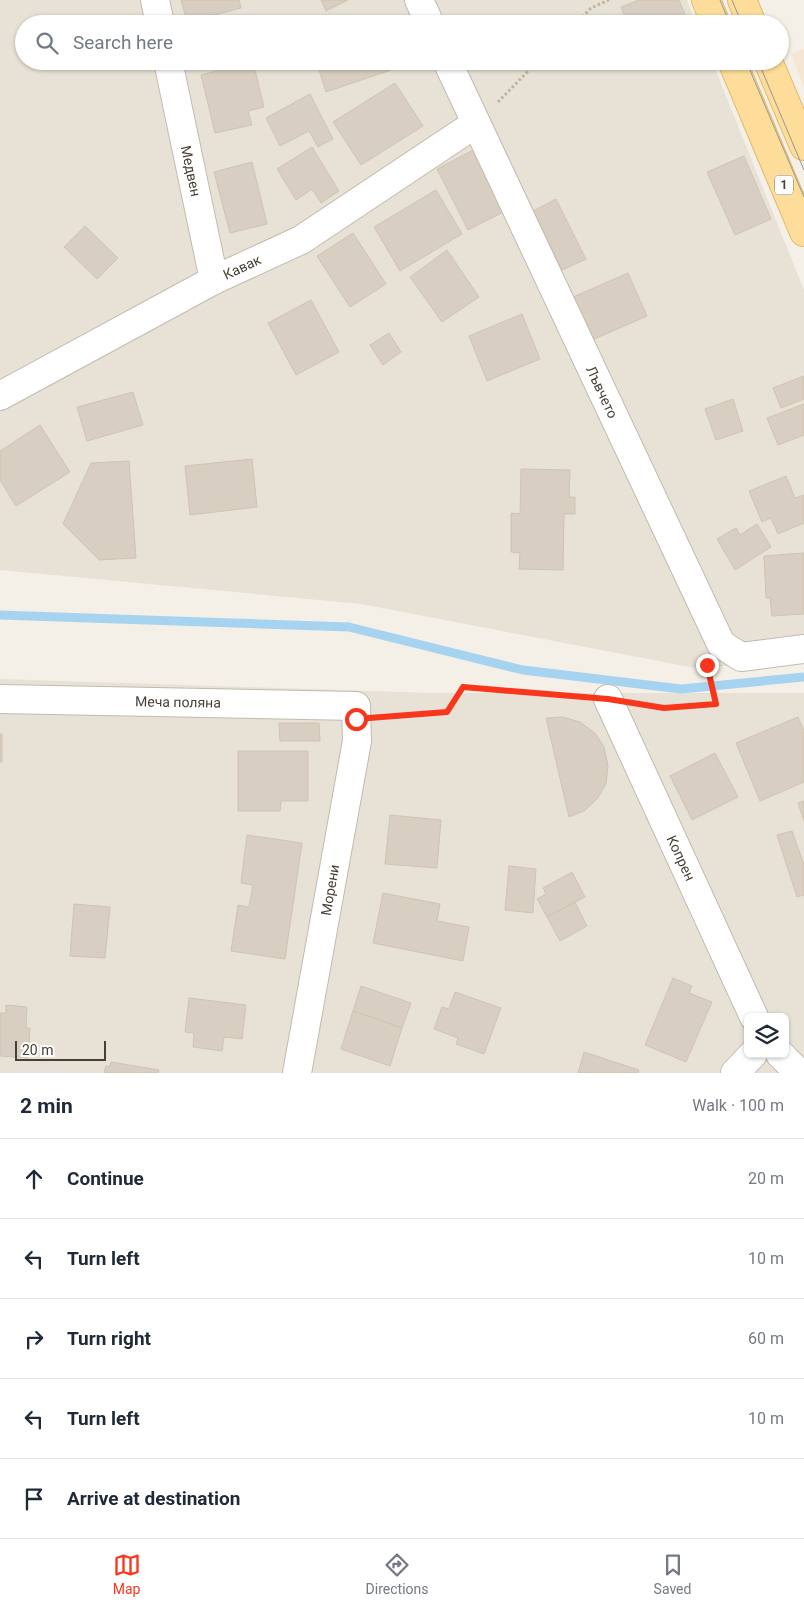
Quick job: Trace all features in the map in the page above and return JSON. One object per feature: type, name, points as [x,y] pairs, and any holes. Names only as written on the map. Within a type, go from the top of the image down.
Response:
[{"type":"main road","points":[[706,0],[712,15]]},
{"type":"main road","points":[[742,0],[748,15]]},
{"type":"main road","name":"1","points":[[736,70],[804,232]]},
{"type":"main road","points":[[772,70],[801,131]]},
{"type":"street","points":[[155,0],[158,15]]},
{"type":"street","points":[[419,0],[426,15]]},
{"type":"street","name":"Медвен","points":[[170,70],[214,280]]},
{"type":"street","name":"Лъвчето","points":[[451,70],[721,644],[742,657],[804,649]]},
{"type":"street","name":"Кавак","points":[[0,396],[214,280],[302,240],[475,124]]},
{"type":"street","points":[[764,138],[801,131]]},
{"type":"street","name":"Меча поляна","points":[[0,699],[356,712]]},
{"type":"street","name":"Копрен","points":[[608,699],[752,1013]]},
{"type":"street","name":"Морени","points":[[296,1073],[357,741],[356,712]]},
{"type":"street","points":[[735,1073],[749,1058]]},
{"type":"street","points":[[784,1058],[799,1073]]},
{"type":"path","points":[[584,15],[591,8],[609,0]]},
{"type":"path","points":[[475,124],[529,70]]},
{"type":"path","points":[[356,712],[447,712],[463,687],[608,699],[664,708],[716,704],[707,665]]},
{"type":"shaded area","points":[[0,0],[687,0],[693,15],[15,15],[15,70],[716,70],[804,290],[804,660],[695,668],[361,604],[0,570]]},
{"type":"shaded area","points":[[804,48],[804,87],[791,54]]},
{"type":"shaded area","points":[[0,679],[434,693],[804,693],[804,1073],[0,1073]]},
{"type":"building","points":[[181,0],[239,0],[241,8],[214,15],[185,15]]},
{"type":"building","points":[[321,0],[348,0],[326,11]]},
{"type":"building","points":[[639,0],[679,0],[685,15],[624,15],[621,7]]},
{"type":"building","points":[[221,70],[255,70],[264,107],[248,111],[252,125],[215,133],[201,75]]},
{"type":"building","points":[[319,70],[391,70],[326,92]]},
{"type":"building","points":[[395,83],[423,126],[361,165],[333,122]]},
{"type":"building","points":[[310,94],[333,139],[318,147],[309,131],[280,146],[266,118]]},
{"type":"building","points":[[312,147],[339,191],[321,203],[312,189],[296,200],[277,169]]},
{"type":"building","points":[[477,148],[509,209],[468,230],[437,169]]},
{"type":"building","points":[[744,156],[771,219],[735,235],[707,172]]},
{"type":"building","points":[[252,162],[267,224],[230,233],[214,172]]},
{"type":"building","points":[[436,190],[462,234],[400,271],[374,227]]},
{"type":"building","points":[[556,199],[586,259],[562,270],[533,211]]},
{"type":"building","points":[[85,226],[118,258],[97,279],[64,247]]},
{"type":"building","points":[[353,233],[386,284],[350,307],[317,256]]},
{"type":"building","points":[[447,250],[479,297],[442,322],[410,277]]},
{"type":"building","points":[[628,273],[647,316],[592,340],[573,297]]},
{"type":"building","points":[[311,300],[339,352],[296,375],[268,323]]},
{"type":"building","points":[[522,314],[540,359],[487,381],[469,336]]},
{"type":"building","points":[[389,333],[401,352],[383,365],[370,345]]},
{"type":"building","points":[[804,376],[804,399],[781,408],[773,388]]},
{"type":"building","points":[[133,392],[143,425],[87,441],[77,407]]},
{"type":"building","points":[[733,399],[743,431],[716,440],[705,409]]},
{"type":"building","points":[[804,404],[804,435],[778,445],[767,418]]},
{"type":"building","points":[[40,425],[70,472],[16,506],[0,480],[0,451]]},
{"type":"building","points":[[252,459],[257,507],[190,515],[185,466]]},
{"type":"building","points":[[129,461],[136,558],[99,560],[63,524],[91,463]]},
{"type":"building","points":[[521,469],[570,470],[569,497],[575,497],[575,514],[564,514],[563,570],[519,569],[520,553],[511,552],[511,513],[520,514]]},
{"type":"building","points":[[786,476],[795,498],[804,495],[804,523],[778,534],[771,518],[762,522],[749,491]]},
{"type":"building","points":[[757,524],[771,547],[735,570],[717,539],[736,528],[740,535]]},
{"type":"building","points":[[804,553],[804,614],[772,616],[770,598],[766,598],[764,556]]},
{"type":"building","points":[[563,717],[580,722],[595,733],[604,747],[608,766],[606,784],[597,799],[584,811],[569,817],[546,718]]},
{"type":"building","points":[[798,717],[804,731],[804,782],[760,801],[736,743]]},
{"type":"building","points":[[279,723],[319,723],[320,741],[280,741]]},
{"type":"building","points":[[0,734],[2,734],[2,762],[0,762]]},
{"type":"building","points":[[238,751],[308,751],[308,801],[281,801],[280,811],[238,811]]},
{"type":"building","points":[[715,753],[738,797],[692,820],[670,776]]},
{"type":"building","points":[[804,801],[804,821],[798,803]]},
{"type":"building","points":[[390,815],[441,820],[437,868],[385,864]]},
{"type":"building","points":[[792,831],[804,865],[804,895],[797,897],[777,835]]},
{"type":"building","points":[[247,835],[302,843],[285,959],[231,951],[238,905],[249,907],[253,885],[241,883]]},
{"type":"building","points":[[509,866],[536,869],[533,913],[505,910]]},
{"type":"building","points":[[572,872],[585,897],[547,917],[537,899],[546,894],[543,888]]},
{"type":"building","points":[[383,893],[440,904],[437,921],[469,927],[463,961],[373,943]]},
{"type":"building","points":[[575,902],[587,926],[560,941],[547,917]]},
{"type":"building","points":[[74,904],[110,907],[105,958],[70,956]]},
{"type":"building","points":[[673,978],[692,986],[689,993],[712,1002],[686,1062],[645,1045]]},
{"type":"building","points":[[361,986],[411,1003],[402,1028],[353,1011]]},
{"type":"building","points":[[455,992],[501,1008],[484,1054],[456,1044],[458,1038],[434,1029],[442,1007],[449,1009]]},
{"type":"building","points":[[189,998],[246,1005],[242,1039],[224,1037],[222,1051],[193,1047],[194,1033],[185,1032]]},
{"type":"building","points":[[6,1005],[27,1007],[26,1028],[30,1028],[28,1058],[0,1056],[0,1013],[6,1013]]},
{"type":"building","points":[[353,1011],[402,1028],[390,1066],[341,1049]]},
{"type":"building","points":[[584,1052],[639,1070],[638,1073],[578,1073]]},
{"type":"building","points":[[111,1062],[159,1070],[158,1073],[104,1073],[106,1066],[110,1067]]},
{"type":"waterway","points":[[0,615],[349,627],[523,670],[681,689],[804,677]]},
{"type":"tram line","points":[[720,0],[726,15]]},
{"type":"tram line","points":[[732,0],[738,15]]},
{"type":"tram line","points":[[750,70],[804,197]]},
{"type":"tram line","points":[[762,70],[804,170]]},
{"type":"route","points":[[356,719],[447,712],[463,687],[608,699],[664,708],[716,704],[707,665]]}]
